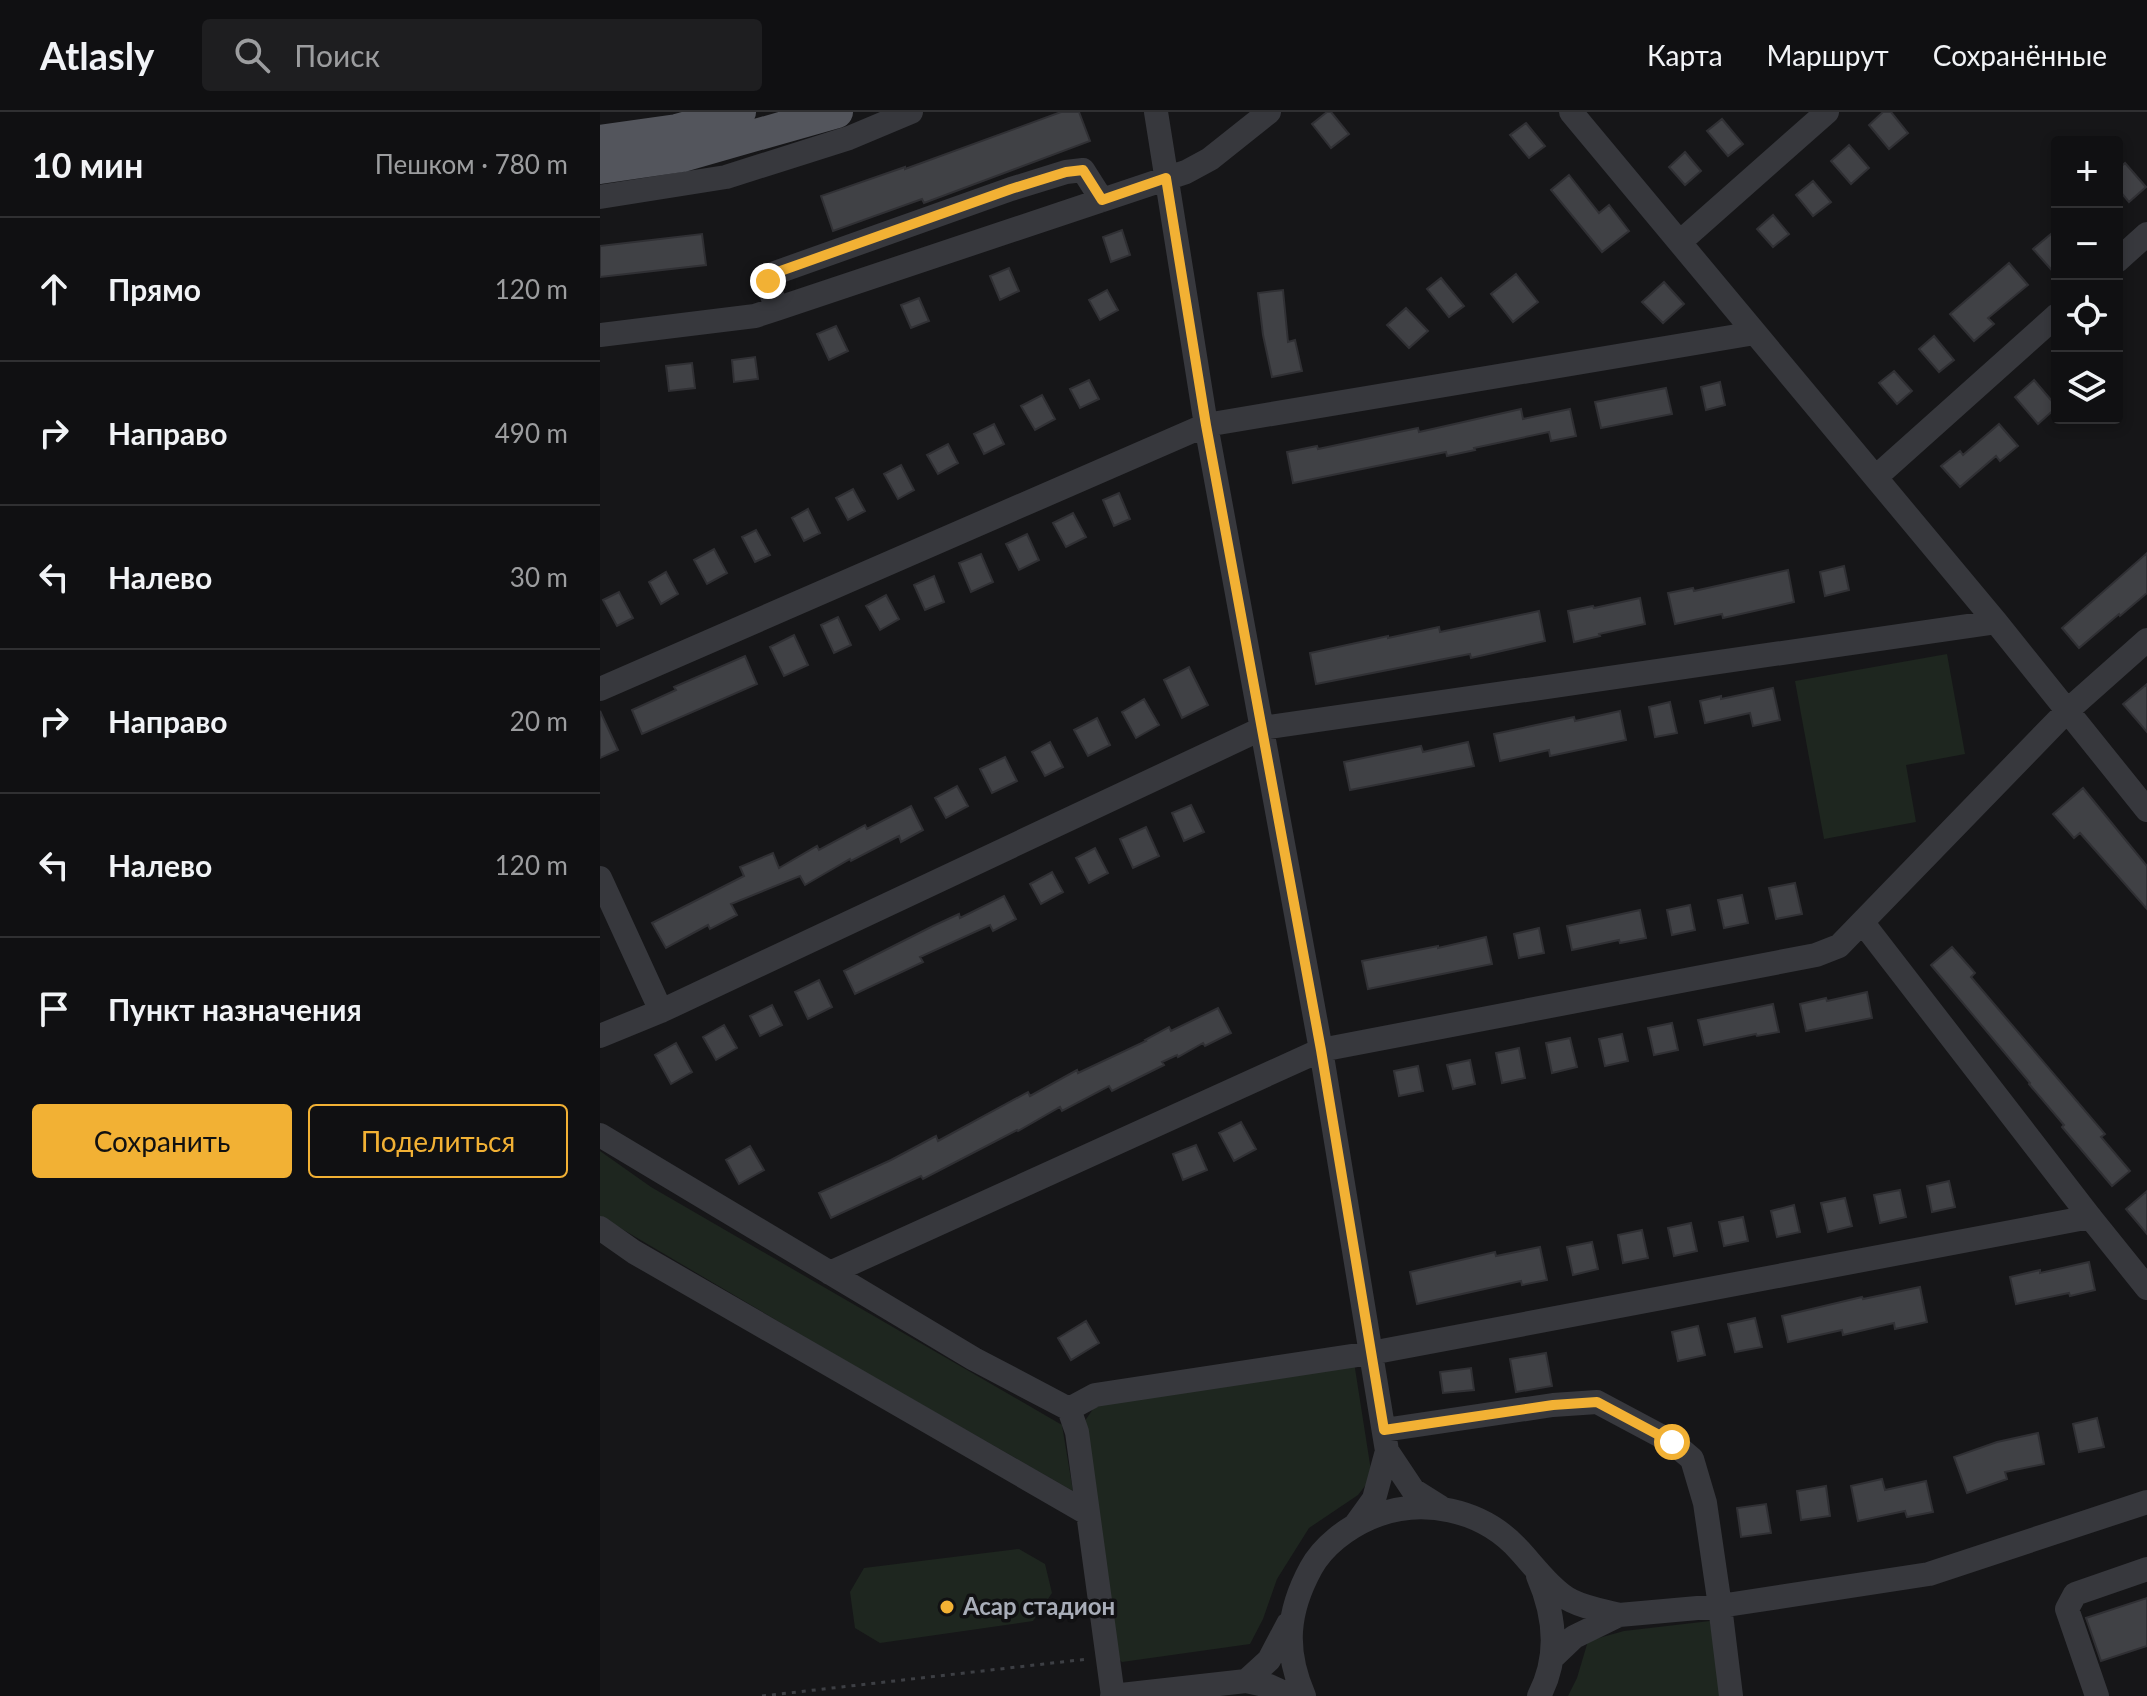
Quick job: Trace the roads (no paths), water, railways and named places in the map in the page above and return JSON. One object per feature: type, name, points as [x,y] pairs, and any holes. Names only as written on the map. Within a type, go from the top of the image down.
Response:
[{"type":"main road","points":[[600,141],[677,130],[740,112]]},
{"type":"main road","points":[[600,168],[681,171],[837,112]]},
{"type":"street","points":[[600,197],[681,171],[726,177],[849,138],[911,112]]},
{"type":"street","points":[[1156,112],[1206,425],[1321,1050],[1386,1441],[1413,1490],[1442,1508]]},
{"type":"street","points":[[600,335],[755,316],[776,309],[1186,172],[1210,159],[1269,112]]},
{"type":"street","points":[[1571,112],[1996,622],[2147,810]]},
{"type":"street","points":[[1680,242],[1827,112]]},
{"type":"street","points":[[776,309],[768,281],[772,274],[1011,189],[1066,172],[1083,170],[1102,200]]},
{"type":"street","points":[[2123,256],[2147,234]]},
{"type":"street","points":[[1876,477],[2051,320]]},
{"type":"street","points":[[600,689],[1206,425],[1755,333]]},
{"type":"street","points":[[600,1036],[661,1011],[1263,728],[1996,622]]},
{"type":"street","points":[[830,1273],[1321,1050],[1816,955],[1839,946],[2067,711],[2147,640]]},
{"type":"street","points":[[600,878],[661,1011]]},
{"type":"street","points":[[1863,923],[2147,1288]]},
{"type":"street","points":[[600,1135],[974,1359],[1069,1409],[1077,1432],[1112,1696],[1246,1681],[1269,1686],[1291,1696]]},
{"type":"street","points":[[1069,1409],[1095,1395],[1371,1353],[2090,1217]]},
{"type":"street","points":[[600,1228],[648,1260],[1087,1513]]},
{"type":"street","points":[[1386,1441],[1553,1405],[1597,1402],[1672,1442],[1692,1459],[1705,1503],[1731,1696]]},
{"type":"street","points":[[1356,1524],[1374,1499],[1386,1441]]},
{"type":"street","points":[[1552,1658],[1574,1637],[1619,1615],[1720,1606],[1929,1574],[2147,1502]]},
{"type":"street","points":[[1246,1681],[1269,1660],[1291,1618],[1299,1590],[1313,1564],[1332,1542],[1356,1524],[1383,1512],[1412,1507],[1442,1508],[1470,1516],[1496,1530],[1519,1549],[1535,1570],[1570,1601],[1619,1615]]},
{"type":"street","points":[[2097,1696],[2067,1609],[2075,1594],[2147,1569]]},
{"type":"street","points":[[1535,1570],[1548,1600],[1553,1629],[1552,1658],[1539,1696]]},
{"type":"street","points":[[1291,1618],[1290,1647],[1295,1676],[1304,1696]]},
{"type":"place","name":"Асар стадион","points":[[947,1607]]}]
